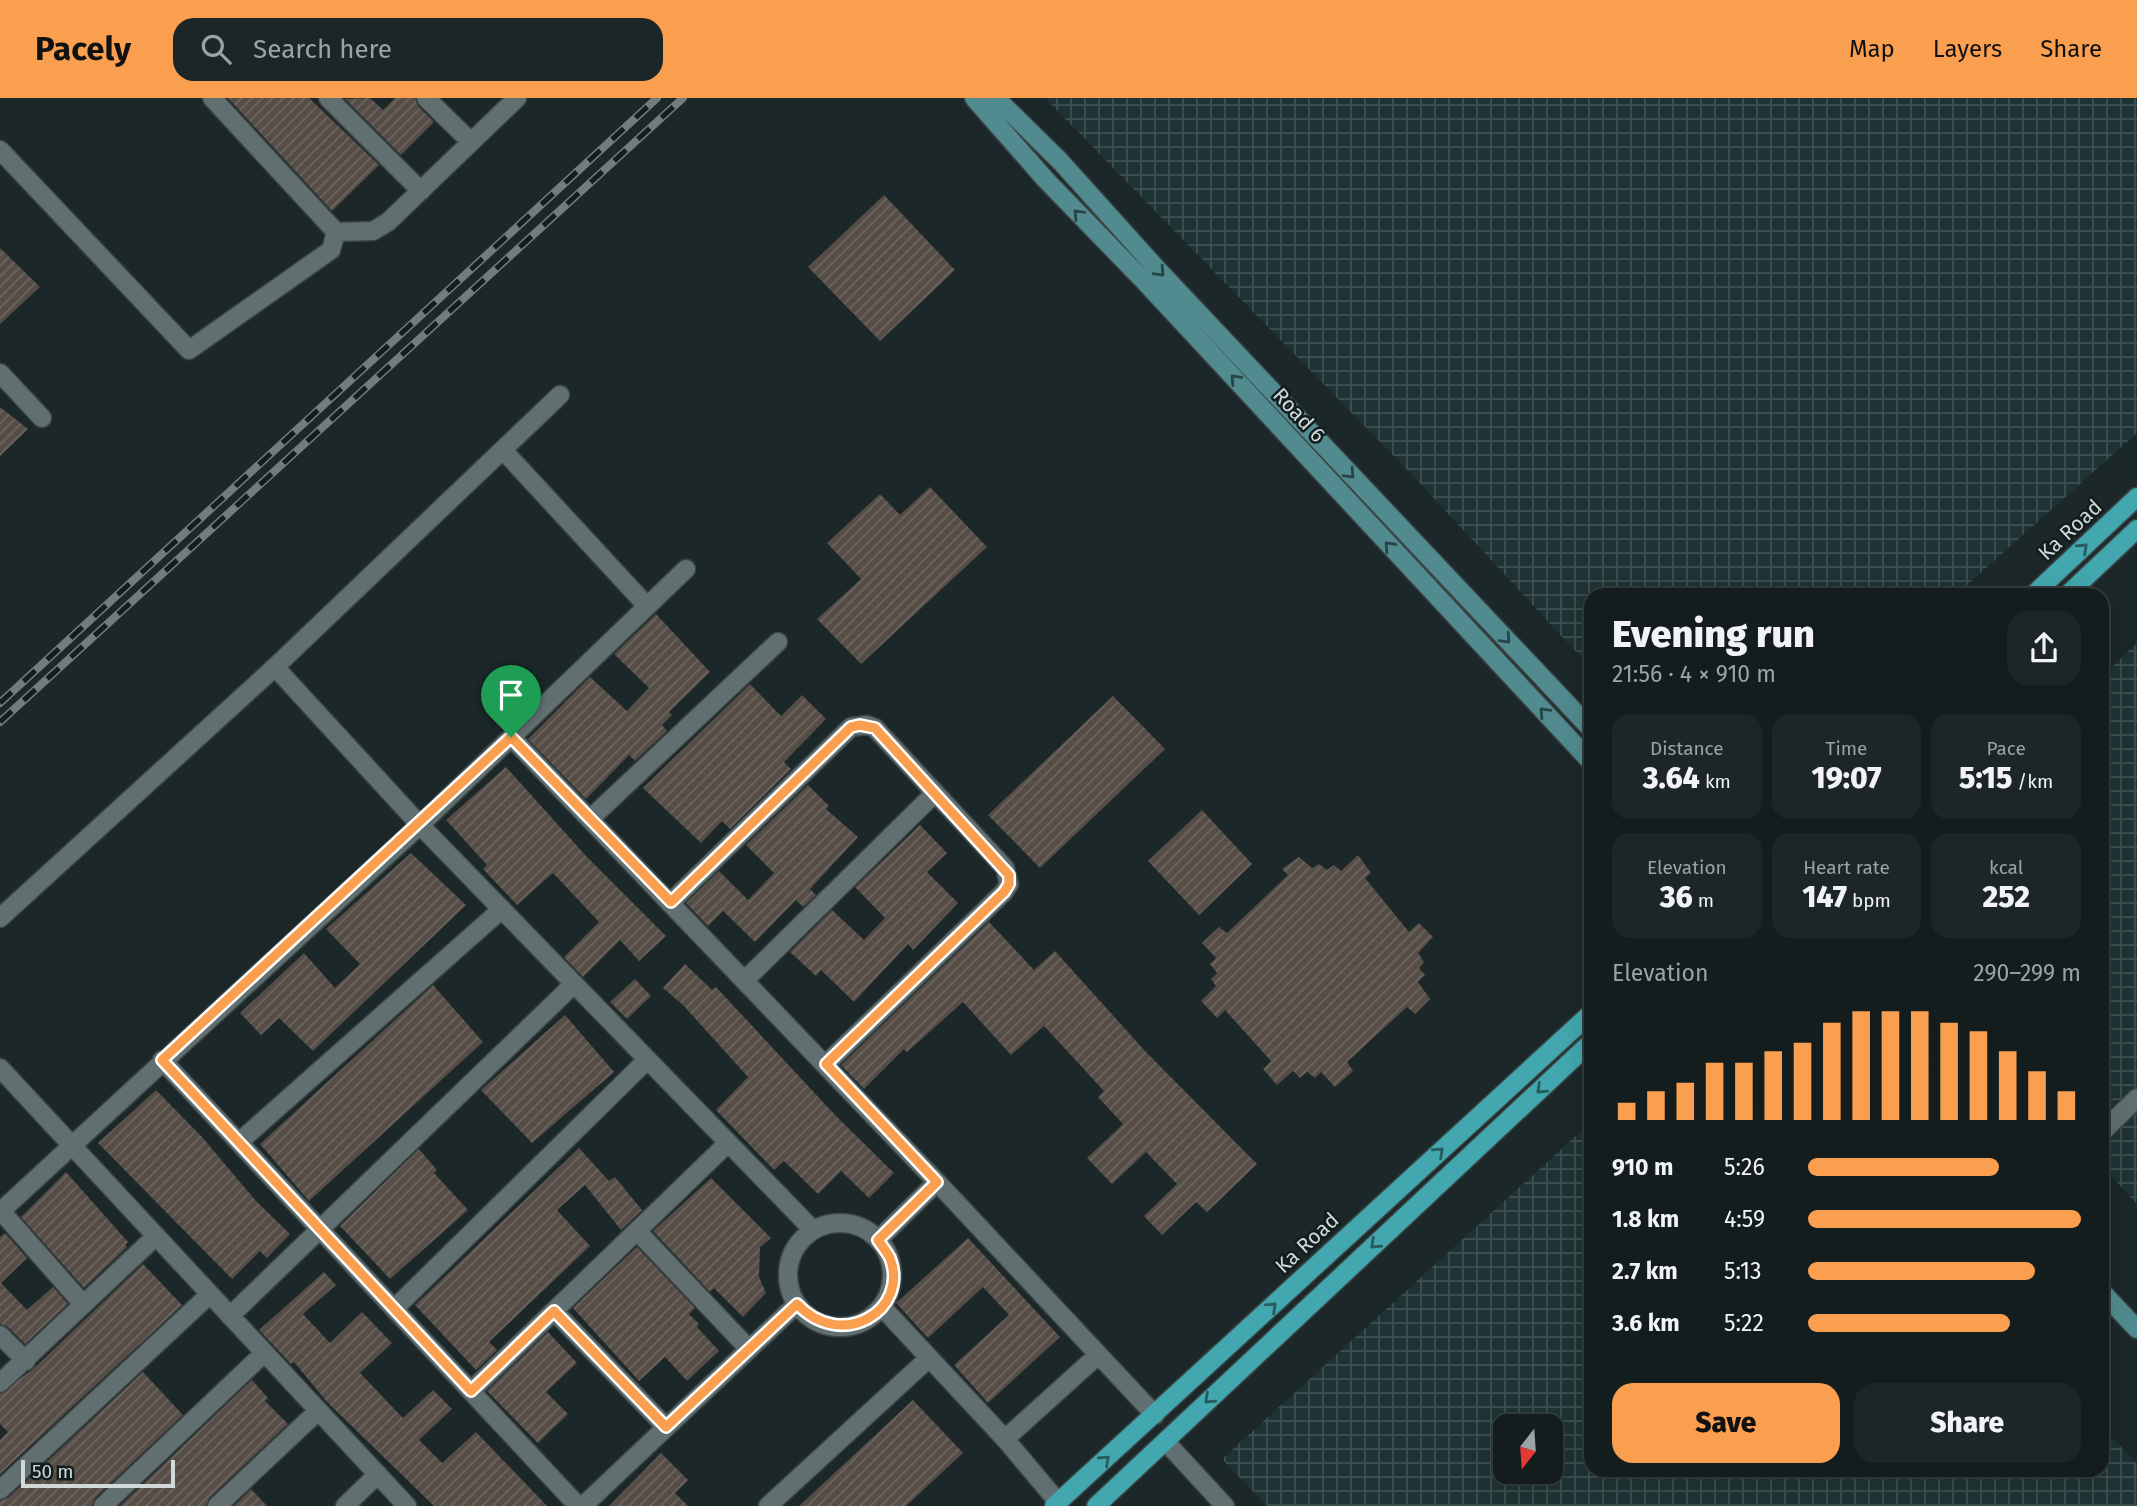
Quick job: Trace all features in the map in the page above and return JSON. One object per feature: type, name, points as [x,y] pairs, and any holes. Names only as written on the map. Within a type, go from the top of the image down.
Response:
[{"type":"main road","name":"Ka Road","points":[[2040,588],[2137,497]]},
{"type":"main road","points":[[2074,588],[2137,529]]},
{"type":"main road","name":"Ka Road","points":[[1056,1504],[1584,1019]]},
{"type":"main road","points":[[1096,1506],[1584,1049]]},
{"type":"street","points":[[212,98],[336,232],[373,231],[388,222],[517,98]]},
{"type":"street","points":[[328,98],[421,191]]},
{"type":"street","points":[[426,98],[471,142]]},
{"type":"street","name":"Road 6","points":[[974,98],[1045,179],[1584,754]]},
{"type":"street","name":"Road 6","points":[[996,98],[1059,161],[1584,722]]},
{"type":"street","points":[[0,150],[189,351],[331,250],[336,232]]},
{"type":"street","points":[[0,373],[42,418]]},
{"type":"street","points":[[0,918],[275,667],[561,395]]},
{"type":"street","points":[[503,450],[647,606]]},
{"type":"street","points":[[83,1304],[1,1212],[162,1060],[420,825],[686,569]]},
{"type":"street","points":[[590,818],[778,642]]},
{"type":"street","points":[[275,667],[420,825],[813,1230]]},
{"type":"street","points":[[671,902],[851,727],[867,725],[875,728],[1005,868],[1009,884],[1004,892],[826,1064]]},
{"type":"street","points":[[511,737],[826,1064],[1155,1415]]},
{"type":"street","points":[[745,980],[935,793]]},
{"type":"street","points":[[239,1142],[502,909]]},
{"type":"street","points":[[230,1316],[318,1228],[574,984]]},
{"type":"street","points":[[162,1060],[581,1506],[797,1304]]},
{"type":"street","points":[[394,1309],[647,1060]]},
{"type":"street","points":[[0,1068],[407,1506]]},
{"type":"street","points":[[2109,1125],[2137,1098]]},
{"type":"street","points":[[471,1391],[729,1143]]},
{"type":"street","points":[[878,1240],[937,1182]]},
{"type":"street","points":[[842,1223],[858,1226],[878,1240],[890,1259],[892,1275],[890,1292],[882,1307],[862,1321],[839,1327],[808,1316],[797,1304],[789,1289],[789,1264],[799,1241],[813,1230],[842,1223]]},
{"type":"street","points":[[637,1231],[749,1349]]},
{"type":"street","points":[[0,1383],[155,1237]]},
{"type":"street","points":[[0,1490],[209,1295]]},
{"type":"street","points":[[2109,1299],[2137,1329]]},
{"type":"street","points":[[882,1307],[1005,1439],[1056,1504]]},
{"type":"street","points":[[554,1311],[666,1427]]},
{"type":"street","points":[[0,1335],[26,1361]]},
{"type":"street","points":[[103,1506],[263,1354]]},
{"type":"street","points":[[1005,1439],[1098,1355]]},
{"type":"street","points":[[768,1506],[929,1357]]},
{"type":"street","points":[[217,1506],[318,1411]]},
{"type":"street","points":[[1165,1441],[1225,1506]]},
{"type":"street","points":[[345,1506],[378,1474]]},
{"type":"shaded area","points":[[1045,98],[2137,98],[2137,433],[1964,588],[1584,588],[1584,660],[1415,478]]},
{"type":"shaded area","points":[[2137,643],[2137,1204],[2109,1174],[2109,669]]},
{"type":"shaded area","points":[[1584,1128],[1584,1477],[2109,1477],[2109,1434],[2137,1464],[2137,1506],[1267,1506],[1222,1459]]},
{"type":"building","points":[[228,98],[309,98],[379,165],[332,211]]},
{"type":"building","points":[[370,98],[383,110],[395,98],[415,98],[418,106],[434,122],[401,155],[345,99]]},
{"type":"building","points":[[884,195],[955,270],[880,341],[808,267]]},
{"type":"building","points":[[0,248],[40,287],[0,324]]},
{"type":"building","points":[[0,407],[28,429],[0,456]]},
{"type":"building","points":[[930,487],[987,547],[861,664],[817,619],[861,579],[827,543],[880,494],[900,515]]},
{"type":"building","points":[[656,614],[710,672],[669,712],[672,715],[662,725],[667,731],[635,761],[629,755],[586,799],[528,739],[590,677],[627,711],[649,688],[614,654]]},
{"type":"building","points":[[750,684],[781,716],[802,695],[826,719],[784,762],[791,769],[730,829],[722,821],[701,843],[643,788]]},
{"type":"building","points":[[1113,696],[1165,749],[1040,868],[988,815]]},
{"type":"building","points":[[506,767],[587,857],[666,936],[639,961],[620,940],[583,977],[564,957],[599,922],[553,873],[517,905],[483,869],[487,865],[446,820]]},
{"type":"building","points":[[808,785],[829,806],[826,809],[858,837],[810,889],[816,895],[803,907],[796,900],[755,942],[723,911],[708,926],[686,903],[719,871],[748,900],[774,873],[746,845]]},
{"type":"building","points":[[1202,810],[1252,864],[1199,915],[1148,861]]},
{"type":"building","points":[[920,825],[947,853],[927,872],[958,903],[913,950],[908,944],[854,1002],[821,970],[816,976],[790,952],[832,910],[864,940],[885,918],[855,887]]},
{"type":"building","points":[[411,853],[466,905],[313,1051],[279,1018],[261,1035],[240,1013],[304,953],[335,988],[360,964],[326,929]]},
{"type":"building","points":[[1358,855],[1371,873],[1365,878],[1409,932],[1419,923],[1433,937],[1418,953],[1424,962],[1419,968],[1425,975],[1418,982],[1430,999],[1415,1014],[1407,1007],[1347,1062],[1353,1071],[1335,1087],[1321,1072],[1315,1078],[1307,1072],[1300,1078],[1293,1071],[1277,1085],[1263,1069],[1271,1061],[1225,1010],[1217,1018],[1201,1001],[1216,986],[1211,979],[1217,973],[1210,964],[1216,958],[1202,943],[1219,927],[1227,933],[1288,875],[1282,869],[1299,857],[1312,868],[1319,864],[1327,870],[1334,865],[1341,871]]},
{"type":"building","points":[[989,922],[1034,970],[1055,951],[1146,1052],[1257,1164],[1207,1212],[1196,1202],[1162,1235],[1144,1216],[1177,1184],[1146,1152],[1112,1184],[1087,1158],[1123,1124],[1098,1097],[1104,1091],[1044,1026],[1011,1055],[963,1002],[907,1052],[904,1049],[864,1089],[841,1065]]},
{"type":"building","points":[[685,964],[712,990],[716,987],[836,1116],[894,1173],[869,1198],[841,1171],[818,1194],[784,1161],[774,1170],[716,1110],[748,1077],[682,1004],[663,988]]},
{"type":"building","points":[[635,979],[651,996],[627,1019],[610,1002]]},
{"type":"building","points":[[433,985],[483,1042],[309,1201],[260,1144]]},
{"type":"building","points":[[565,1015],[614,1072],[532,1143],[481,1090]]},
{"type":"building","points":[[156,1090],[202,1137],[256,1201],[290,1234],[267,1258],[260,1251],[232,1279],[98,1143]]},
{"type":"building","points":[[579,1148],[609,1181],[615,1177],[642,1210],[621,1230],[585,1185],[557,1210],[590,1246],[489,1342],[497,1350],[476,1370],[415,1305]]},
{"type":"building","points":[[419,1149],[437,1170],[434,1173],[468,1210],[390,1279],[340,1226]]},
{"type":"building","points":[[66,1172],[128,1242],[125,1245],[127,1247],[84,1288],[21,1217]]},
{"type":"building","points":[[711,1178],[771,1238],[760,1247],[759,1277],[766,1293],[743,1317],[714,1288],[710,1292],[653,1231]]},
{"type":"building","points":[[5,1233],[27,1258],[1,1283],[27,1310],[53,1287],[68,1304],[25,1344],[8,1327],[0,1324],[0,1237]]},
{"type":"building","points":[[968,1238],[1060,1337],[988,1403],[954,1365],[1009,1315],[983,1287],[928,1338],[896,1303]]},
{"type":"building","points":[[637,1247],[695,1308],[689,1314],[719,1351],[687,1381],[665,1357],[639,1381],[573,1308]]},
{"type":"building","points":[[143,1264],[182,1305],[0,1474],[0,1440],[8,1432],[0,1424],[0,1394],[33,1369]]},
{"type":"building","points":[[324,1272],[336,1285],[303,1314],[330,1343],[362,1312],[392,1343],[360,1373],[403,1418],[433,1390],[452,1409],[419,1440],[442,1463],[476,1432],[547,1506],[434,1506],[327,1402],[294,1362],[291,1364],[259,1330]]},
{"type":"building","points":[[548,1332],[577,1363],[546,1392],[568,1414],[538,1443],[487,1391]]},
{"type":"building","points":[[143,1372],[183,1415],[95,1498],[92,1506],[0,1506],[0,1501],[8,1498]]},
{"type":"building","points":[[252,1380],[268,1398],[265,1401],[288,1424],[209,1498],[206,1506],[120,1506]]},
{"type":"building","points":[[913,1400],[963,1453],[906,1506],[799,1506]]},
{"type":"building","points":[[661,1453],[688,1480],[675,1493],[688,1506],[609,1506]]},
{"type":"building","points":[[251,1489],[267,1506],[234,1506]]},
{"type":"railway","points":[[0,703],[657,98]]},
{"type":"railway","points":[[0,722],[683,98]]},
{"type":"route","points":[[860,725],[875,728],[1009,875],[1009,884],[1004,892],[826,1064],[937,1182],[878,1240],[890,1259],[892,1275],[890,1292],[882,1307],[870,1318],[855,1325],[839,1327],[823,1324],[808,1316],[797,1304],[666,1427],[554,1311],[471,1391],[162,1060],[420,825],[511,737],[671,902],[851,727],[860,725]]}]
